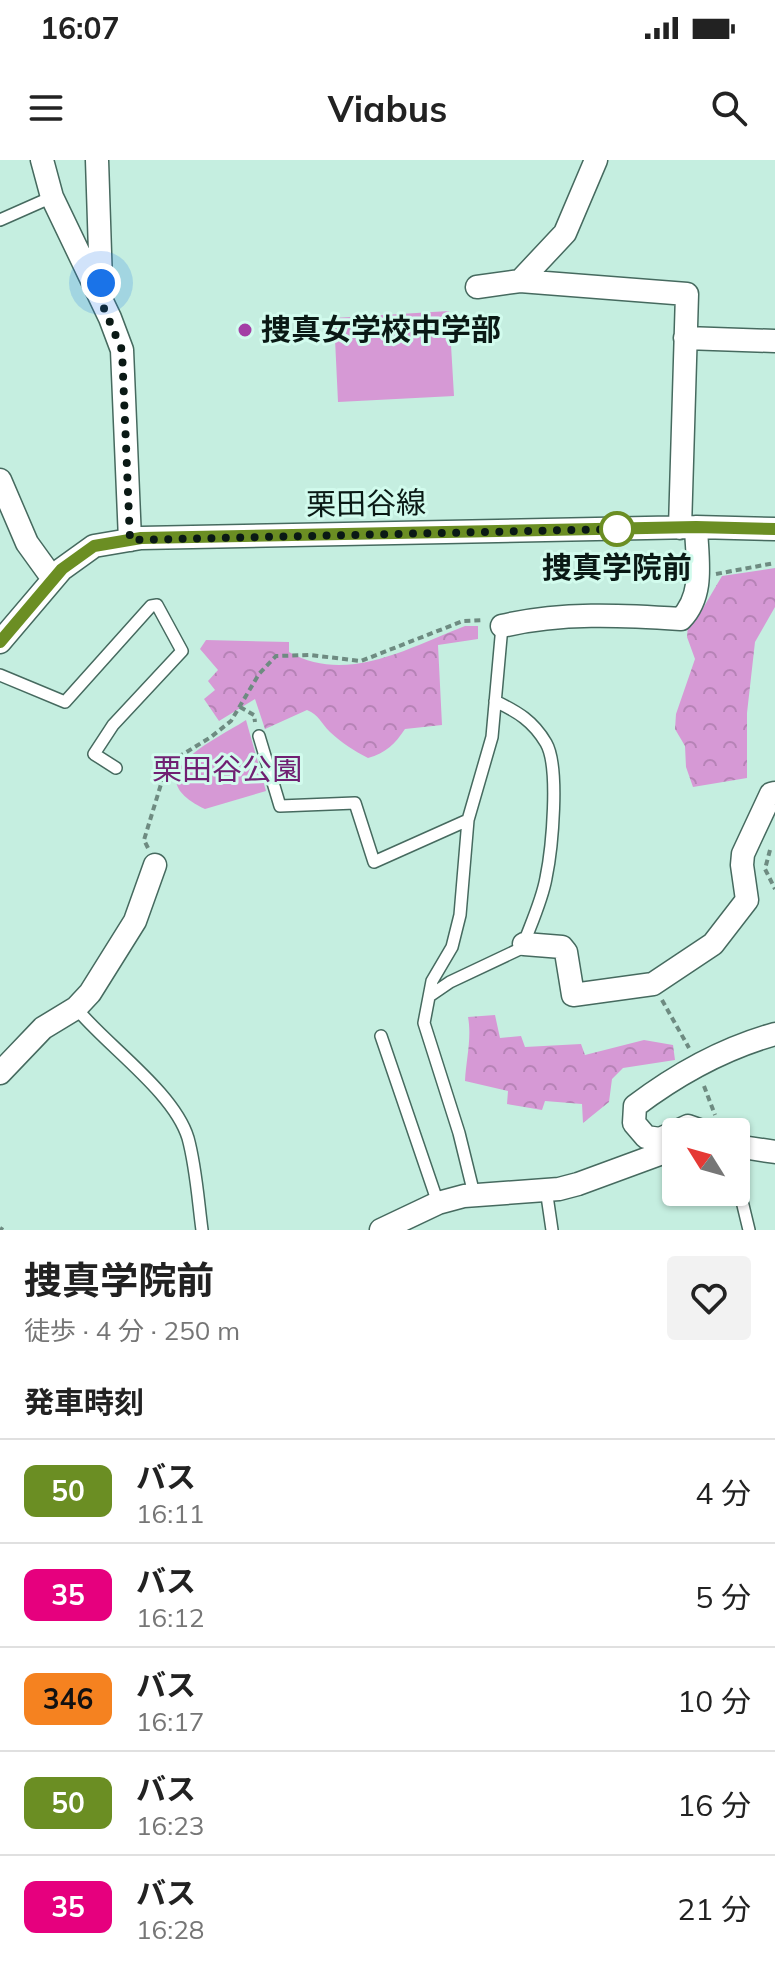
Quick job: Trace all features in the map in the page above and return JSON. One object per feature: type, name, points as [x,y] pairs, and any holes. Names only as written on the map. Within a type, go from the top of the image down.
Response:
[{"type":"street","points":[[96,290],[101,283],[97,160]]},
{"type":"street","points":[[520,281],[565,233],[596,160]]},
{"type":"street","points":[[41,162],[52,197],[122,350],[130,540]]},
{"type":"street","points":[[477,287],[520,281],[687,294],[688,528],[698,579],[692,607],[681,619],[624,615],[532,619],[502,626]]},
{"type":"street","points":[[685,338],[775,341]]},
{"type":"street","points":[[0,480],[27,543],[53,579]]},
{"type":"street","name":"栗田谷線","points":[[1,639],[62,569],[94,546],[130,540],[688,528],[775,529]]},
{"type":"street","points":[[524,944],[562,947],[566,952],[573,995],[653,984],[713,944],[747,900],[743,854],[771,794],[775,793]]},
{"type":"street","points":[[0,1073],[43,1028],[76,1008],[90,993],[135,921],[155,865]]},
{"type":"street","points":[[662,1138],[646,1137],[634,1123],[635,1106],[663,1085],[742,1044],[775,1034]]},
{"type":"street","points":[[750,1148],[775,1152]]},
{"type":"street","points":[[381,1230],[438,1203],[474,1194],[578,1184],[662,1153]]},
{"type":"lane","points":[[0,220],[52,197]]},
{"type":"lane","points":[[0,675],[65,702],[151,606],[157,605],[182,651],[113,725],[94,754],[116,768]]},
{"type":"lane","points":[[474,1194],[459,1133],[424,1023],[432,981],[452,947],[460,915],[468,820],[492,737],[502,626]]},
{"type":"lane","points":[[431,995],[450,982],[522,948],[546,879],[552,821],[553,759],[546,743],[524,715],[495,701]]},
{"type":"lane","points":[[259,736],[280,806],[355,803],[374,862],[468,820]]},
{"type":"lane","points":[[76,1008],[175,1112],[188,1137],[202,1230]]},
{"type":"lane","points":[[381,1036],[438,1203]]},
{"type":"lane","points":[[546,1189],[552,1230]]},
{"type":"lane","points":[[743,1206],[749,1230]]},
{"type":"path","points":[[698,579],[775,563]]},
{"type":"path","points":[[155,865],[144,840],[165,771],[180,756],[231,721],[259,674],[276,656],[310,655],[361,661],[463,621],[497,620],[502,626]]},
{"type":"path","points":[[239,706],[254,715],[259,736]]},
{"type":"path","points":[[772,842],[765,869],[775,889]]},
{"type":"green space","points":[[449,311],[454,396],[338,402],[334,318]]},
{"type":"green space","points":[[775,568],[775,607],[755,642],[747,713],[747,778],[693,787],[686,767],[685,746],[675,729],[676,714],[695,659],[687,637],[688,624],[696,620],[722,576]]},
{"type":"green space","points":[[465,626],[478,626],[478,639],[438,645],[442,725],[405,729],[390,747],[368,758],[339,740],[307,710],[265,729],[255,699],[219,721],[204,699],[215,690],[208,681],[218,670],[200,649],[206,640],[289,642],[289,652],[311,661],[333,665],[356,664],[400,652]]},
{"type":"green space","name":"栗田谷公園","points":[[246,720],[266,791],[205,809],[185,796],[177,784],[178,772],[199,749]]},
{"type":"green space","points":[[495,1015],[500,1038],[521,1036],[525,1047],[581,1044],[585,1055],[644,1040],[673,1045],[675,1060],[623,1068],[612,1079],[609,1102],[583,1123],[582,1104],[545,1101],[542,1110],[507,1104],[508,1091],[465,1081],[468,1017]]},
{"type":"bus line","name":"50","points":[[0,642],[62,569],[94,546],[141,538],[696,527],[775,529]]},
{"type":"place","name":"捜真女学校中学部","points":[[245,330]]},
{"type":"place","name":"捜真学院前","points":[[617,529]]},
{"type":"route","points":[[101,283],[96,290],[122,350],[130,540],[617,529]]}]
